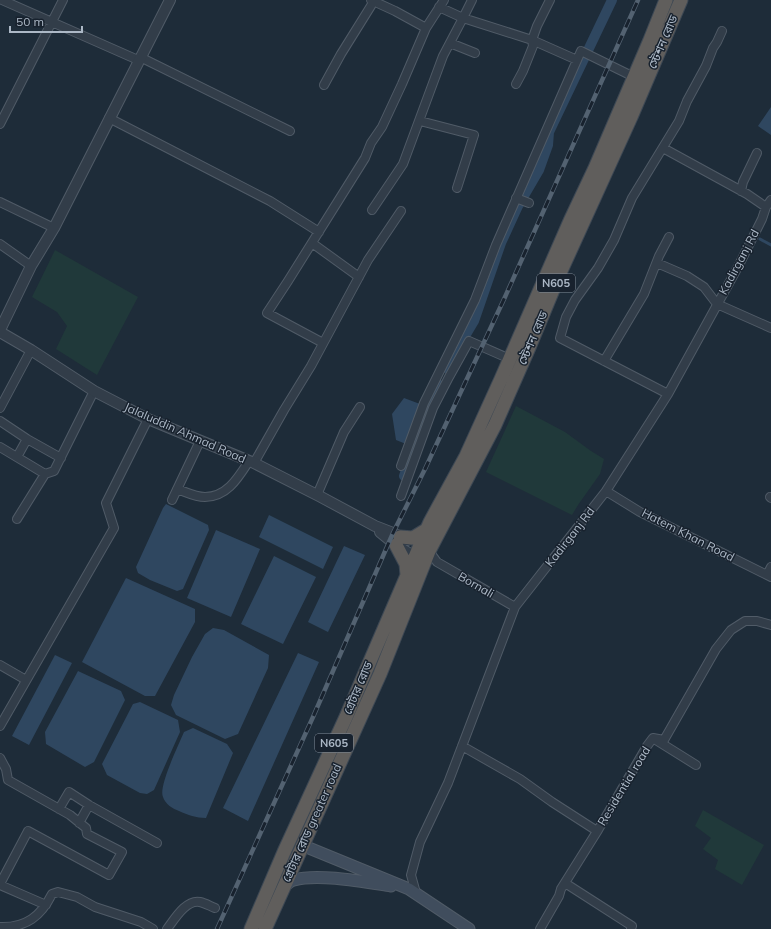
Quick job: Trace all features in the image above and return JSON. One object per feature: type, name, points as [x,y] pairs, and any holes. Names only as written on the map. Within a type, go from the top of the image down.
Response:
[{"type":"highway","name":"স্টেশন রোড","points":[[422,554],[495,425],[560,273],[634,77],[666,0]]},
{"type":"highway","name":"স্টেশন রোড","points":[[422,554],[426,530],[466,456],[510,359],[681,0]]},
{"type":"highway","points":[[407,575],[406,564],[398,541],[413,538],[426,530]]},
{"type":"highway","name":"গ্রেটার রোড","points":[[251,929],[407,575],[422,554]]},
{"type":"highway","name":"গ্রেটার রোড greater road","points":[[265,929],[304,846],[380,674],[422,554]]},
{"type":"main road","points":[[304,846],[412,891],[469,929]]},
{"type":"main road","points":[[284,887],[292,881],[302,878],[321,878],[343,879],[412,891]]},
{"type":"street","points":[[2,0],[139,59],[290,131]]},
{"type":"street","points":[[0,124],[63,0]]},
{"type":"street","points":[[0,331],[31,266],[54,228],[170,0]]},
{"type":"street","points":[[323,343],[267,313],[365,158],[371,143],[382,127],[426,28],[444,0]]},
{"type":"street","points":[[372,210],[403,164],[443,56],[472,0]]},
{"type":"street","points":[[516,84],[533,46],[532,40],[550,0]]},
{"type":"street","points":[[324,85],[372,1],[396,11],[426,28]]},
{"type":"street","points":[[439,7],[463,18],[532,40],[577,60]]},
{"type":"street","points":[[668,394],[560,338],[566,317],[575,300],[598,268],[614,240],[632,198],[664,148],[679,121],[687,101],[706,66],[722,31]]},
{"type":"street","points":[[450,43],[475,53]]},
{"type":"street","points":[[401,466],[424,403],[475,300],[516,198],[581,51],[634,77]]},
{"type":"street","points":[[109,118],[270,201],[319,232]]},
{"type":"street","points":[[420,121],[474,135],[457,188]]},
{"type":"street","points":[[664,148],[741,191],[769,203]]},
{"type":"street","points":[[741,191],[743,182],[757,153]]},
{"type":"street","points":[[516,198],[529,203]]},
{"type":"street","points":[[0,202],[54,228]]},
{"type":"street","name":"Kadirganj Rd","points":[[412,891],[411,875],[420,842],[448,783],[515,608],[606,491],[668,394],[739,265],[769,203]]},
{"type":"street","points":[[177,489],[204,497],[216,496],[232,485],[252,462],[311,366],[368,260],[401,211]]},
{"type":"street","points":[[604,361],[644,294],[669,237]]},
{"type":"street","points":[[312,243],[359,277]]},
{"type":"street","points":[[0,244],[31,266]]},
{"type":"street","points":[[657,263],[687,276],[704,287],[717,304],[771,328]]},
{"type":"street","name":"Jalaluddin Ahmad Road","points":[[0,331],[94,391],[148,419],[252,462],[317,495],[422,554]]},
{"type":"street","points":[[401,496],[433,408],[469,341],[510,359]]},
{"type":"street","points":[[0,408],[31,350]]},
{"type":"street","points":[[439,372],[449,377]]},
{"type":"street","points":[[17,519],[45,474],[54,471],[94,391]]},
{"type":"street","points":[[424,403],[433,408]]},
{"type":"street","points":[[317,495],[344,432],[360,407]]},
{"type":"street","points":[[0,726],[114,528],[106,503],[148,419]]},
{"type":"street","points":[[0,421],[27,439],[61,458]]},
{"type":"street","points":[[17,457],[27,439]]},
{"type":"street","points":[[172,500],[200,441]]},
{"type":"street","points":[[0,447],[45,474]]},
{"type":"street","name":"Hatem Khan Road","points":[[606,491],[640,512],[769,576]]},
{"type":"street","name":"Bornali","points":[[422,554],[515,608]]},
{"type":"street","points":[[769,576],[771,567]]},
{"type":"street","name":"Residential road","points":[[540,929],[555,904],[561,889],[647,746],[654,738],[664,740],[716,649],[731,630],[745,621],[757,621],[771,625]]},
{"type":"street","points":[[0,665],[26,680]]},
{"type":"street","points":[[654,738],[696,765]]},
{"type":"street","points":[[462,746],[520,778],[552,802],[597,831]]},
{"type":"street","points":[[0,758],[6,769],[8,780],[80,823],[86,828],[87,834],[122,852],[109,875],[28,831],[0,885],[46,905]]},
{"type":"street","points":[[59,810],[69,792],[89,805],[157,843]]},
{"type":"street","points":[[80,823],[89,805]]},
{"type":"street","points":[[565,883],[632,926],[631,929]]},
{"type":"street","points":[[0,927],[17,926],[29,922],[46,905],[52,894],[58,892],[77,897],[95,907],[141,922],[153,929]]},
{"type":"street","points":[[166,929],[187,904],[200,902],[215,908]]},
{"type":"green space","points":[[55,250],[138,297],[97,375],[56,349],[67,326],[57,312],[32,297]]},
{"type":"green space","points":[[516,406],[565,432],[604,459],[600,474],[572,515],[486,472]]},
{"type":"green space","points":[[703,810],[764,845],[742,885],[715,869],[718,860],[703,849],[711,838],[695,826]]},
{"type":"water","points":[[771,107],[771,135],[758,126]]},
{"type":"water","points":[[404,398],[420,404],[406,444],[396,440],[392,414]]},
{"type":"water","points":[[166,504],[208,525],[209,530],[183,589],[177,591],[150,580],[138,573],[136,567]]},
{"type":"water","points":[[269,515],[333,547],[323,569],[259,537]]},
{"type":"water","points":[[216,530],[260,549],[231,617],[187,598]]},
{"type":"water","points":[[344,546],[365,555],[328,632],[308,622]]},
{"type":"water","points":[[274,556],[316,577],[283,644],[241,624]]},
{"type":"water","points":[[126,578],[195,609],[195,622],[155,696],[145,696],[82,662]]},
{"type":"water","points":[[213,628],[224,630],[269,655],[268,668],[238,734],[225,739],[176,715],[171,705],[174,695],[192,657],[205,634]]},
{"type":"water","points":[[298,653],[319,662],[248,821],[223,808]]},
{"type":"water","points":[[55,655],[72,663],[29,745],[12,736]]},
{"type":"water","points":[[78,671],[121,691],[125,700],[94,762],[85,767],[46,744],[45,732]]},
{"type":"water","points":[[140,702],[178,720],[180,732],[154,790],[147,794],[140,793],[107,775],[102,764],[133,704]]},
{"type":"water","points":[[193,728],[227,744],[233,753],[206,818],[192,816],[174,809],[164,800],[162,792],[166,775],[184,732]]},
{"type":"waterway","points":[[446,368],[474,321],[501,243],[518,206],[539,170],[548,145],[549,132],[612,0]]},
{"type":"waterway","points":[[760,239],[771,245]]},
{"type":"waterway","points":[[404,476],[422,421],[438,384]]},
{"type":"railway","points":[[217,929],[313,717],[393,533],[425,469],[505,297],[638,0]]}]
